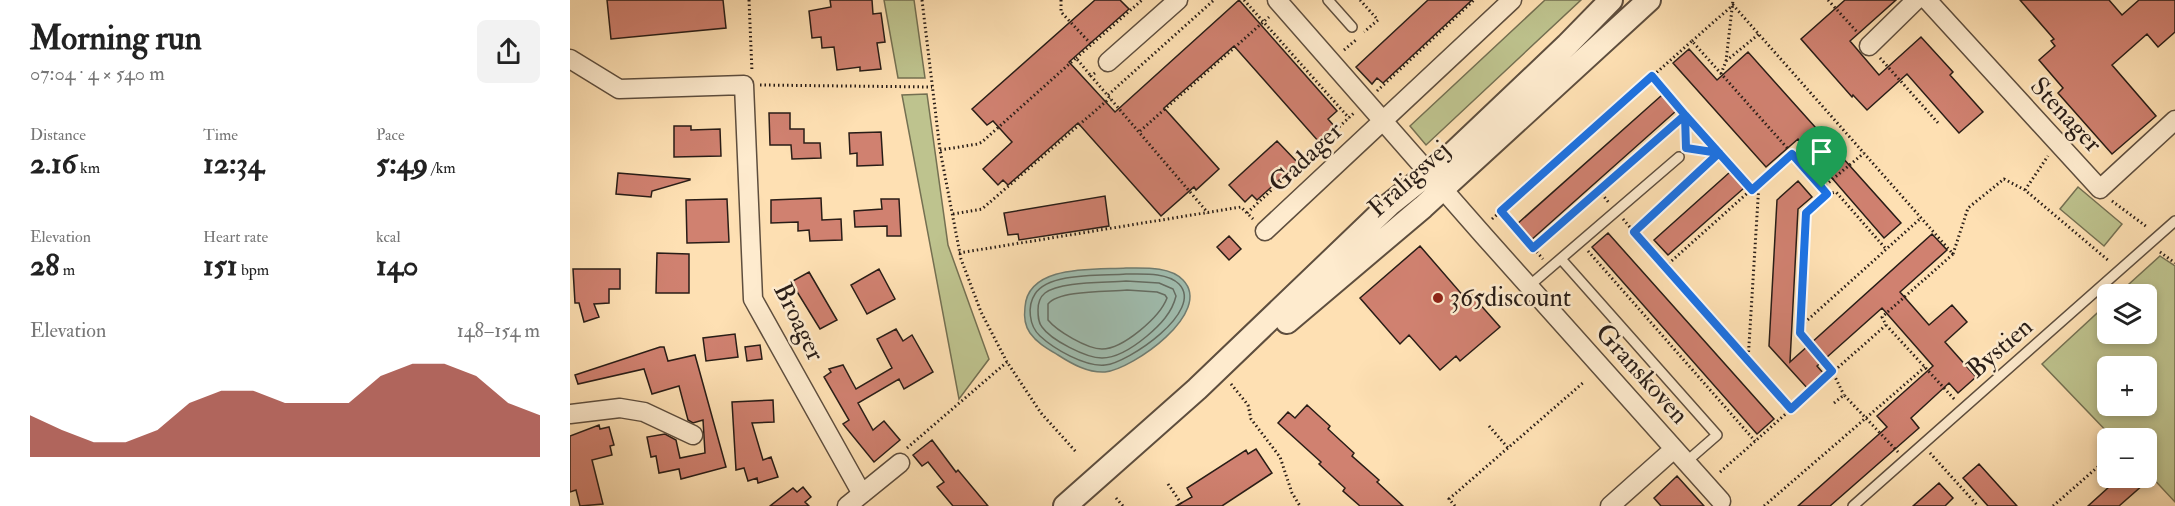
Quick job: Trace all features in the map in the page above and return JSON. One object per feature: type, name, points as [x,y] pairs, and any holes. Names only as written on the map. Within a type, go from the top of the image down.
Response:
[{"type":"street","points":[[1108,62],[1178,0]]},
{"type":"street","name":"Gadager","points":[[1264,231],[1512,0]]},
{"type":"street","name":"Fraligsvej","points":[[1065,506],[1197,389],[1389,205],[1436,180],[1449,158],[1611,0]]},
{"type":"street","name":"Fraligsvej","points":[[1197,389],[1272,334],[1436,180],[1649,0]]},
{"type":"street","points":[[1869,46],[1916,0]]},
{"type":"street","name":"Stenager","points":[[1927,0],[2100,189],[2175,120]]},
{"type":"street","name":"Gadager","points":[[1281,2],[1436,180]]},
{"type":"street","points":[[570,59],[619,89],[744,85]]},
{"type":"street","name":"Broager","points":[[744,85],[753,299],[862,494]]},
{"type":"street","name":"Granskoven","points":[[1436,180],[1721,501]]},
{"type":"street","points":[[570,414],[620,408],[644,412],[693,435]]},
{"type":"street","name":"Granskoven","points":[[1611,506],[1680,455]]},
{"type":"street","points":[[847,506],[900,462]]},
{"type":"lane","points":[[1328,0],[1352,27]]},
{"type":"lane","points":[[1529,286],[1679,157]]},
{"type":"lane","name":"Bystien","points":[[1853,506],[2175,221]]},
{"type":"lane","points":[[1561,259],[1717,435],[1680,455]]},
{"type":"path","points":[[744,85],[752,77],[749,0]]},
{"type":"path","points":[[922,0],[940,150],[959,253],[981,312],[1007,362],[1041,413],[1077,453]]},
{"type":"path","points":[[1061,0],[1061,12],[1091,44]]},
{"type":"path","points":[[940,150],[982,142],[1142,0]]},
{"type":"path","points":[[952,214],[982,209],[1214,0]]},
{"type":"path","points":[[1244,0],[1349,118]]},
{"type":"path","points":[[1247,213],[1474,0]]},
{"type":"path","points":[[1828,0],[1939,124]]},
{"type":"path","points":[[1140,131],[1263,22],[1281,2]]},
{"type":"path","points":[[1733,2],[1953,254]]},
{"type":"path","points":[[1479,230],[1733,2]]},
{"type":"path","points":[[1721,74],[1726,61],[1733,2]]},
{"type":"path","points":[[1726,61],[1759,34]]},
{"type":"path","points":[[1692,41],[1827,194]]},
{"type":"path","points":[[1076,58],[1208,213]]},
{"type":"path","points":[[1092,76],[1108,62]]},
{"type":"path","points":[[1652,76],[1752,190]]},
{"type":"path","points":[[744,85],[932,87]]},
{"type":"path","points":[[1685,115],[1686,148],[1719,153]]},
{"type":"path","points":[[1501,211],[1533,248],[1685,115]]},
{"type":"path","points":[[2025,190],[2057,142]]},
{"type":"path","points":[[1719,153],[1634,232],[1791,409]]},
{"type":"path","points":[[1822,188],[1864,153]]},
{"type":"path","points":[[1665,267],[1792,154]]},
{"type":"path","points":[[1963,409],[1886,325],[1882,317],[1953,254],[1968,208],[2004,179],[2025,190],[2120,270]]},
{"type":"path","points":[[1748,361],[1759,183]]},
{"type":"path","points":[[2100,189],[2117,206],[2159,236]]},
{"type":"path","points":[[1886,249],[1836,192],[1827,194],[1806,213],[1800,333],[1832,371],[1844,395],[1906,460]]},
{"type":"path","points":[[959,253],[1242,207],[1264,231]]},
{"type":"path","points":[[1801,326],[1921,218]]},
{"type":"path","points":[[1580,242],[1755,441]]},
{"type":"path","points":[[2148,244],[2175,263]]},
{"type":"path","points":[[1707,484],[1886,325]]},
{"type":"path","points":[[900,462],[903,452],[1007,362]]},
{"type":"path","points":[[1764,506],[1925,367]]},
{"type":"path","points":[[1221,372],[1248,405],[1251,419],[1280,457],[1292,493],[1300,506]]},
{"type":"path","points":[[1455,506],[1449,499],[1584,382]]},
{"type":"path","points":[[1834,403],[1844,395]]},
{"type":"path","points":[[1489,426],[1509,448]]},
{"type":"path","points":[[1923,444],[1978,506]]},
{"type":"path","points":[[2053,506],[2097,468]]},
{"type":"path","points":[[1168,483],[1184,506]]},
{"type":"path","points":[[1116,498],[1123,506]]},
{"type":"green space","points":[[884,0],[914,0],[925,78],[898,78]]},
{"type":"green space","points":[[1545,0],[1581,0],[1426,145],[1410,126]]},
{"type":"green space","points":[[927,94],[948,245],[989,359],[959,399],[902,95]]},
{"type":"green space","points":[[2078,187],[2122,224],[2104,246],[2060,209]]},
{"type":"green space","points":[[2160,256],[2175,266],[2175,502],[2157,483],[2157,428],[2103,428],[2042,364],[2097,313],[2097,344],[2157,344],[2157,284],[2129,284]]},
{"type":"water","points":[[1126,268],[1171,272],[1183,280],[1190,293],[1188,307],[1179,322],[1150,350],[1118,368],[1099,372],[1069,362],[1043,346],[1030,333],[1025,320],[1025,307],[1029,293],[1038,283],[1050,276],[1065,272]]},
{"type":"building","points":[[607,0],[723,0],[726,28],[611,39]]},
{"type":"building","points":[[830,0],[872,0],[873,14],[881,13],[885,42],[877,43],[881,69],[860,71],[860,67],[837,70],[834,47],[822,48],[821,37],[812,38],[809,11],[831,7]]},
{"type":"building","points":[[1095,0],[1120,0],[1129,9],[1069,62],[1115,112],[1239,0],[1337,111],[1328,119],[1335,127],[1319,142],[1234,46],[1164,108],[1219,169],[1196,190],[1194,187],[1161,216],[1078,123],[1008,185],[1003,180],[998,185],[983,169],[1012,142],[993,121],[987,125],[972,109]]},
{"type":"building","points":[[1428,0],[1472,0],[1383,83],[1377,78],[1372,84],[1356,67]]},
{"type":"building","points":[[1845,0],[1896,0],[1850,41],[1879,75],[1921,37],[1953,72],[1950,75],[1983,112],[1959,133],[1907,74],[1867,110],[1853,95],[1852,97],[1801,39]]},
{"type":"building","points":[[2020,0],[2109,0],[2122,15],[2139,0],[2175,0],[2175,32],[2158,47],[2147,34],[2112,65],[2156,116],[2112,154],[2058,93],[2063,88],[2039,60],[2055,46],[2051,41],[2054,39]]},
{"type":"building","points":[[1689,49],[1717,80],[1748,52],[1901,223],[1884,238],[1798,139],[1766,167],[1673,63]]},
{"type":"building","points":[[1662,95],[1676,111],[1530,241],[1516,225]]},
{"type":"building","points":[[769,113],[790,113],[790,129],[804,129],[804,143],[820,143],[821,158],[792,159],[791,145],[770,145]]},
{"type":"building","points":[[674,126],[691,126],[691,130],[720,129],[721,156],[674,157]]},
{"type":"building","points":[[881,132],[883,165],[857,166],[857,153],[850,154],[849,133]]},
{"type":"building","points":[[1277,141],[1298,163],[1257,200],[1252,195],[1245,202],[1229,185]]},
{"type":"building","points":[[1730,172],[1744,188],[1668,255],[1654,240]]},
{"type":"building","points":[[618,173],[690,180],[652,191],[651,197],[616,194]]},
{"type":"building","points":[[1798,181],[1812,197],[1798,209],[1790,362],[1932,234],[1947,250],[1900,292],[1929,325],[1952,305],[1967,322],[1945,342],[1976,377],[1958,393],[1949,383],[1911,418],[1919,428],[1830,506],[1798,506],[1887,427],[1877,416],[1933,366],[1882,308],[1817,366],[1824,374],[1808,389],[1769,346],[1777,200]]},
{"type":"building","points":[[1105,196],[1109,226],[1019,240],[1018,234],[1008,235],[1004,213]]},
{"type":"building","points":[[821,198],[822,220],[841,219],[842,240],[810,241],[809,230],[798,231],[798,222],[771,223],[771,200]]},
{"type":"building","points":[[727,199],[729,242],[687,243],[686,200]]},
{"type":"building","points":[[881,199],[899,199],[901,236],[887,236],[887,226],[855,227],[854,211],[882,209]]},
{"type":"building","points":[[1608,233],[1774,419],[1757,434],[1592,247]]},
{"type":"building","points":[[1229,236],[1241,249],[1229,260],[1217,247]]},
{"type":"building","points":[[1420,246],[1465,298],[1470,293],[1500,327],[1460,361],[1456,356],[1440,370],[1409,335],[1400,344],[1360,298]]},
{"type":"building","points":[[657,253],[689,254],[689,293],[656,293]]},
{"type":"building","points":[[573,269],[620,269],[620,289],[609,289],[609,303],[594,304],[599,317],[584,322],[579,303],[575,303]]},
{"type":"building","points":[[879,269],[895,299],[867,314],[851,285]]},
{"type":"building","points":[[809,272],[837,320],[820,329],[791,282]]},
{"type":"building","points":[[896,329],[903,341],[912,335],[933,372],[904,389],[899,379],[858,403],[873,430],[884,421],[900,440],[874,462],[843,424],[849,420],[824,377],[831,372],[829,369],[843,365],[856,389],[892,368],[877,339]]},
{"type":"building","points":[[735,334],[738,357],[706,361],[703,338]]},
{"type":"building","points":[[760,345],[762,359],[747,361],[745,347]]},
{"type":"building","points":[[664,347],[668,361],[695,355],[726,467],[681,479],[679,469],[659,473],[656,456],[651,457],[647,437],[665,434],[676,440],[680,458],[705,453],[703,420],[693,423],[688,420],[679,386],[652,394],[644,369],[578,384],[575,375]]},
{"type":"building","points":[[773,400],[774,422],[752,423],[763,460],[771,457],[778,477],[758,483],[757,478],[748,481],[744,468],[736,470],[732,402]]},
{"type":"building","points":[[1307,405],[1354,453],[1352,456],[1403,506],[1360,506],[1343,491],[1345,488],[1319,464],[1321,462],[1278,423],[1288,412],[1295,418]]},
{"type":"building","points":[[599,425],[600,429],[609,427],[614,445],[610,446],[612,455],[592,460],[603,504],[580,506],[576,490],[570,492],[570,436]]},
{"type":"building","points":[[932,440],[956,472],[958,470],[988,506],[953,506],[937,487],[944,482],[928,462],[922,466],[913,455]]},
{"type":"building","points":[[1256,449],[1272,473],[1222,506],[1176,506],[1192,497],[1187,488],[1246,450],[1248,454]]},
{"type":"building","points":[[1979,464],[2017,506],[1988,506],[1963,478]]},
{"type":"building","points":[[1677,476],[1704,506],[1661,506],[1654,498]]},
{"type":"building","points":[[1939,483],[1953,498],[1945,506],[1913,506]]},
{"type":"building","points":[[803,487],[811,497],[805,502],[809,506],[770,506],[793,488],[797,492]]},
{"type":"building","points":[[2108,488],[2139,488],[2119,506],[2088,506]]},
{"type":"place","name":"365discount","points":[[1438,298]]},
{"type":"route","points":[[1822,188],[1792,154],[1752,190],[1719,153],[1685,115],[1533,248],[1501,211],[1652,76],[1685,115],[1686,148],[1719,153],[1634,232],[1791,409],[1832,371],[1800,333],[1806,213],[1827,194],[1822,188]]}]
